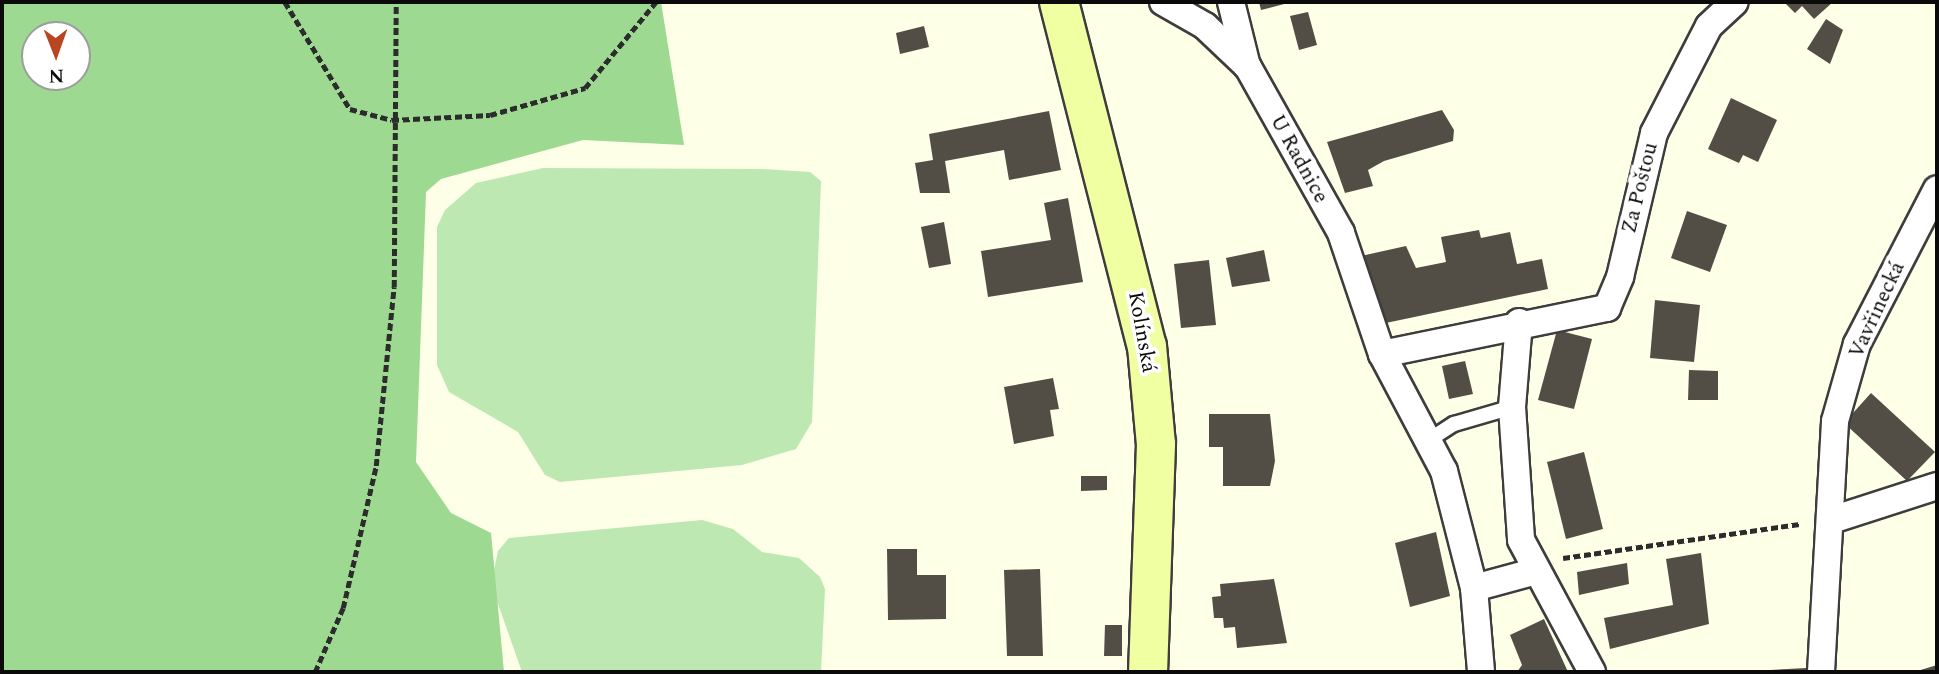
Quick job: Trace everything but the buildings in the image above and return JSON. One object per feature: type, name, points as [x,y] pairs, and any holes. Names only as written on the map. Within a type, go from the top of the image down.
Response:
[{"type":"street","name":"Kolínská","points":[[1059,2],[1147,346],[1156,444],[1149,672]]},
{"type":"street","name":"U Radnice","points":[[1163,2],[1205,26],[1248,67],[1341,233],[1382,354],[1444,471],[1474,589],[1481,672]]},
{"type":"street","points":[[1231,2],[1248,67]]},
{"type":"street","name":"Za Poštou","points":[[1519,322],[1607,308],[1620,277],[1654,133],[1709,26],[1735,2]]},
{"type":"street","name":"Vavřinecká","points":[[1821,672],[1832,520],[1835,421],[1857,344],[1937,189]]},
{"type":"street","points":[[1382,354],[1519,322],[1512,407],[1521,540],[1533,572],[1592,672]]},
{"type":"street","points":[[1832,520],[1937,486]]},
{"type":"street","points":[[1474,589],[1533,572]]},
{"type":"lane","points":[[1429,440],[1463,421],[1512,407]]},
{"type":"path","points":[[285,2],[350,108],[391,120],[490,115],[585,88],[656,2]]},
{"type":"path","points":[[315,672],[343,608],[376,466],[394,287],[391,120],[396,2]]},
{"type":"path","points":[[1533,572],[1578,551],[1832,520]]},
{"type":"green space","points":[[2,2],[661,2],[684,145],[583,140],[441,179],[426,192],[416,462],[451,513],[491,533],[504,672],[2,672]]},
{"type":"green space","points":[[543,168],[763,169],[810,172],[821,181],[812,422],[796,449],[742,465],[560,482],[545,475],[518,432],[449,392],[437,365],[437,227],[445,210],[476,183]]},
{"type":"green space","points":[[702,520],[733,529],[762,552],[799,558],[820,577],[825,589],[821,672],[522,672],[491,584],[498,551],[509,538]]}]
